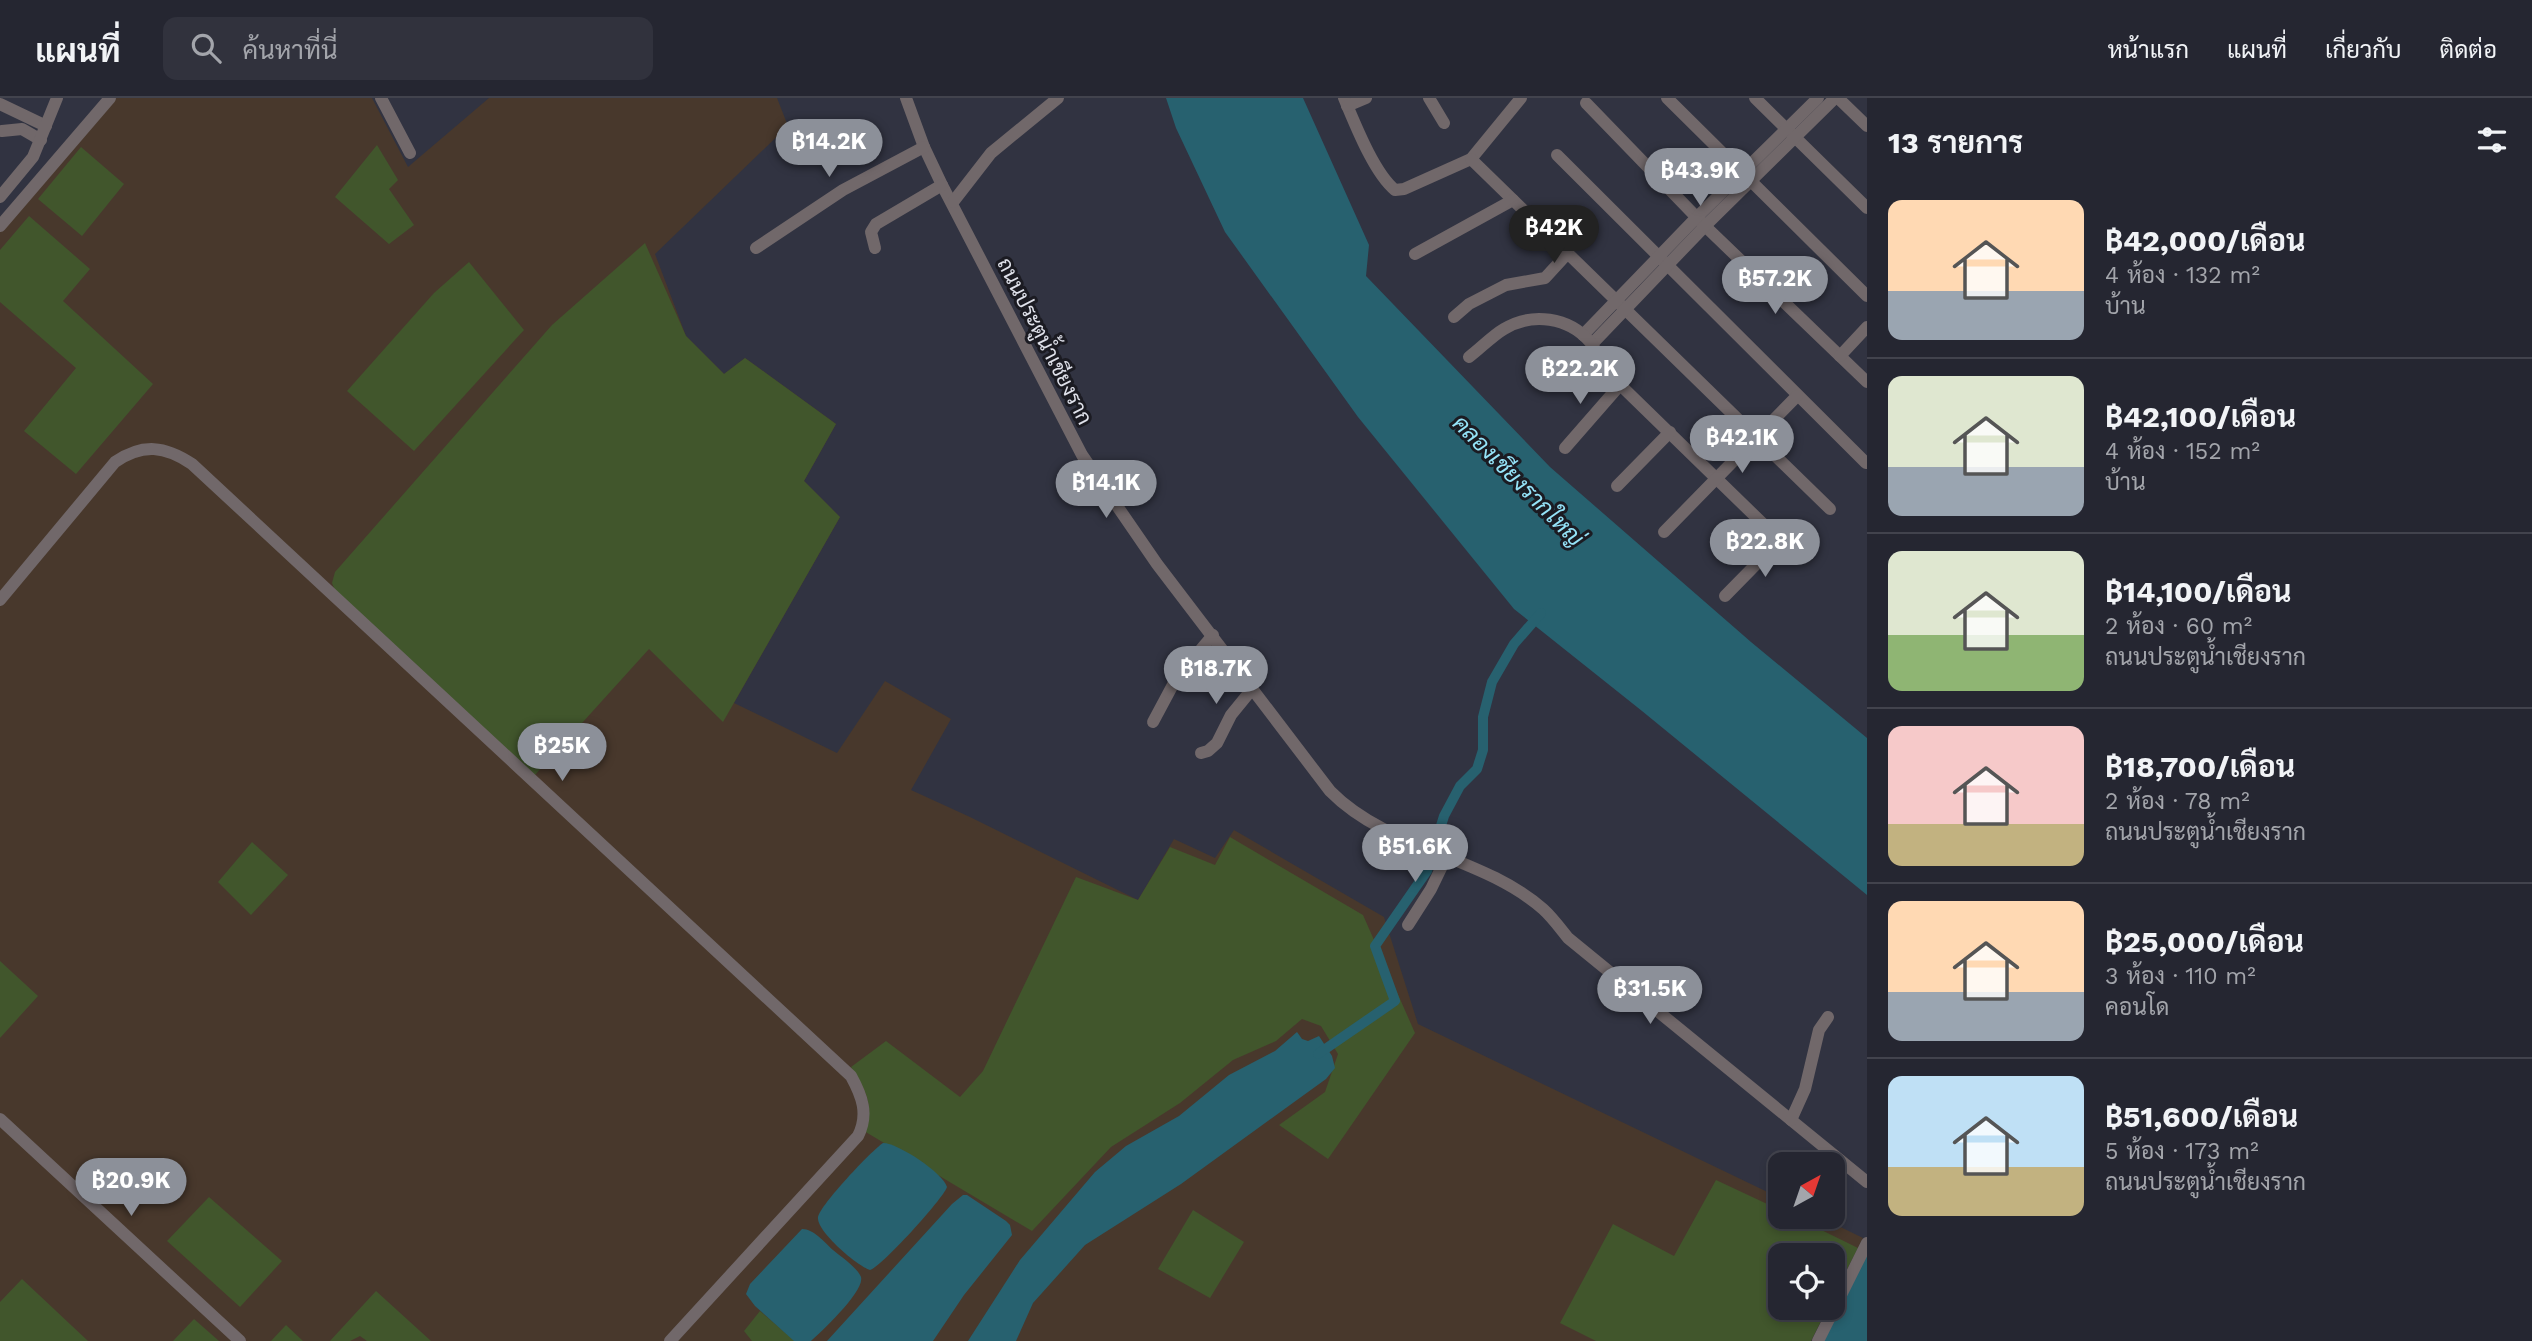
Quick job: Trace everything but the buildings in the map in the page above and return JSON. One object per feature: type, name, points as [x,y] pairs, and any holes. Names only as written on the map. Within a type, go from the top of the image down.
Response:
[{"type":"street","points":[[0,197],[25,170],[41,140],[57,98]]},
{"type":"street","points":[[0,226],[110,98]]},
{"type":"street","points":[[381,98],[410,153]]},
{"type":"street","name":"ถนนประตูน้ำเชียงราก","points":[[906,98],[924,147],[942,185],[1082,455],[1157,564],[1330,791],[1344,806],[1361,817],[1512,888],[1543,909],[1568,938],[1867,1182]]},
{"type":"street","points":[[953,202],[991,153],[1058,98]]},
{"type":"street","points":[[1366,98],[1346,102],[1368,151],[1388,184],[1395,190],[1404,189],[1471,159],[1521,98]]},
{"type":"street","points":[[1429,98],[1444,123]]},
{"type":"street","points":[[1667,98],[1867,296]]},
{"type":"street","points":[[1755,98],[1867,208]]},
{"type":"street","points":[[1791,134],[1818,98]]},
{"type":"street","points":[[1588,340],[1701,221],[1791,134],[1837,98],[1867,126]]},
{"type":"street","points":[[1586,103],[1701,221],[1867,382]]},
{"type":"street","points":[[0,104],[46,126]]},
{"type":"street","points":[[2,131],[22,129],[41,140]]},
{"type":"street","points":[[756,248],[843,190],[924,147]]},
{"type":"street","points":[[1557,155],[1866,463]]},
{"type":"street","points":[[1471,159],[1830,509]]},
{"type":"street","points":[[876,248],[871,232],[876,224],[942,185]]},
{"type":"street","points":[[1415,254],[1510,198]]},
{"type":"street","points":[[1454,317],[1469,304],[1506,285],[1545,278],[1567,254]]},
{"type":"street","points":[[1469,357],[1505,328],[1544,318],[1564,322],[1588,340],[1604,368],[1620,385],[1796,556]]},
{"type":"street","points":[[1840,356],[1867,327]]},
{"type":"street","points":[[1564,448],[1620,385]]},
{"type":"street","points":[[1664,532],[1797,396]]},
{"type":"street","points":[[1617,486],[1670,432]]},
{"type":"street","points":[[0,600],[115,462],[125,455],[146,448],[158,448],[179,456],[192,464],[851,1076],[864,1108],[862,1128],[852,1144],[670,1341]]},
{"type":"street","points":[[1725,596],[1780,540]]},
{"type":"street","points":[[1153,722],[1176,679],[1213,635]]},
{"type":"street","points":[[1201,753],[1217,744],[1231,715],[1252,688]]},
{"type":"street","points":[[1408,925],[1431,890],[1444,857]]},
{"type":"street","points":[[1791,1119],[1805,1089],[1819,1030],[1828,1017]]},
{"type":"street","points":[[0,1119],[240,1341]]},
{"type":"street","points":[[1818,1341],[1867,1243]]},
{"type":"shaded area","points":[[105,98],[372,98],[408,167],[489,98],[777,98],[788,126],[655,254],[686,336],[724,374],[745,358],[836,424],[804,481],[840,517],[734,703],[837,753],[885,681],[951,719],[911,790],[1138,900],[1174,839],[1215,858],[1234,830],[1384,917],[1418,1024],[1768,1192],[1768,1229],[1845,1229],[1863,1238],[1845,1273],[1845,1243],[1768,1243],[1768,1320],[1822,1320],[1811,1341],[0,1341],[0,221]]},
{"type":"green space","points":[[377,145],[398,180],[389,189],[414,225],[389,244],[335,197]]},
{"type":"green space","points":[[81,147],[124,184],[82,236],[38,199]]},
{"type":"green space","points":[[29,216],[90,269],[63,301],[153,384],[76,474],[24,431],[76,368],[0,302],[0,250]]},
{"type":"green space","points":[[645,243],[686,336],[724,374],[745,358],[836,424],[804,481],[840,517],[723,722],[649,649],[535,775],[336,593],[332,583],[335,572],[552,325]]},
{"type":"green space","points":[[469,262],[524,330],[414,451],[347,391],[434,293]]},
{"type":"green space","points":[[1230,837],[1363,915],[1415,1033],[1328,1159],[1279,1125],[1325,1092],[1338,1054],[1321,1026],[1302,1019],[1276,1041],[1233,1060],[1180,1103],[1111,1147],[1032,1231],[864,1131],[869,1106],[864,1090],[851,1067],[886,1041],[960,1097],[983,1071],[1076,877],[1138,900],[1170,847],[1215,865]]},
{"type":"green space","points":[[252,842],[288,875],[251,915],[218,882]]},
{"type":"green space","points":[[0,961],[38,996],[0,1038]]},
{"type":"green space","points":[[1716,1180],[1768,1204],[1768,1229],[1819,1229],[1858,1248],[1845,1273],[1845,1243],[1768,1243],[1768,1320],[1822,1320],[1811,1341],[1596,1341],[1560,1323],[1613,1224],[1674,1256]]},
{"type":"green space","points":[[209,1197],[282,1261],[240,1307],[167,1241]]},
{"type":"green space","points":[[1193,1210],[1244,1242],[1210,1298],[1158,1269]]},
{"type":"green space","points":[[22,1279],[88,1341],[0,1341],[0,1302]]},
{"type":"green space","points":[[376,1291],[431,1341],[367,1341],[360,1336],[350,1341],[330,1341]]},
{"type":"green space","points":[[760,1311],[795,1341],[752,1341],[744,1331]]},
{"type":"green space","points":[[194,1319],[219,1341],[173,1341]]},
{"type":"green space","points":[[286,1325],[303,1341],[271,1341]]},
{"type":"water","name":"คลองเชียงรากใหญ่","points":[[1166,98],[1303,98],[1369,245],[1366,276],[1550,467],[1751,642],[1867,738],[1867,895],[1514,609],[1358,417],[1225,232],[1176,128]]},
{"type":"water","points":[[1297,1032],[1302,1039],[1308,1041],[1319,1036],[1332,1056],[1335,1068],[1326,1079],[1181,1184],[1085,1245],[1033,1303],[1016,1341],[968,1341],[1020,1260],[1095,1172],[1126,1146],[1179,1116],[1229,1075],[1275,1051]]},
{"type":"water","points":[[883,1143],[899,1148],[919,1160],[937,1174],[947,1187],[911,1232],[870,1270],[847,1255],[830,1239],[823,1231],[818,1217],[858,1166]]},
{"type":"water","points":[[963,1195],[1006,1221],[1010,1225],[1012,1235],[964,1295],[933,1341],[827,1341],[952,1204]]},
{"type":"water","points":[[802,1229],[819,1236],[861,1277],[850,1301],[811,1341],[794,1341],[755,1306],[746,1294],[750,1284]]},
{"type":"water","points":[[1867,1253],[1867,1341],[1824,1341],[1834,1320],[1845,1320],[1845,1298]]},
{"type":"waterway","points":[[1318,1054],[1395,1001],[1375,946],[1427,871],[1444,816],[1460,786],[1477,769],[1483,750],[1483,717],[1492,682],[1514,644],[1541,613]]}]
